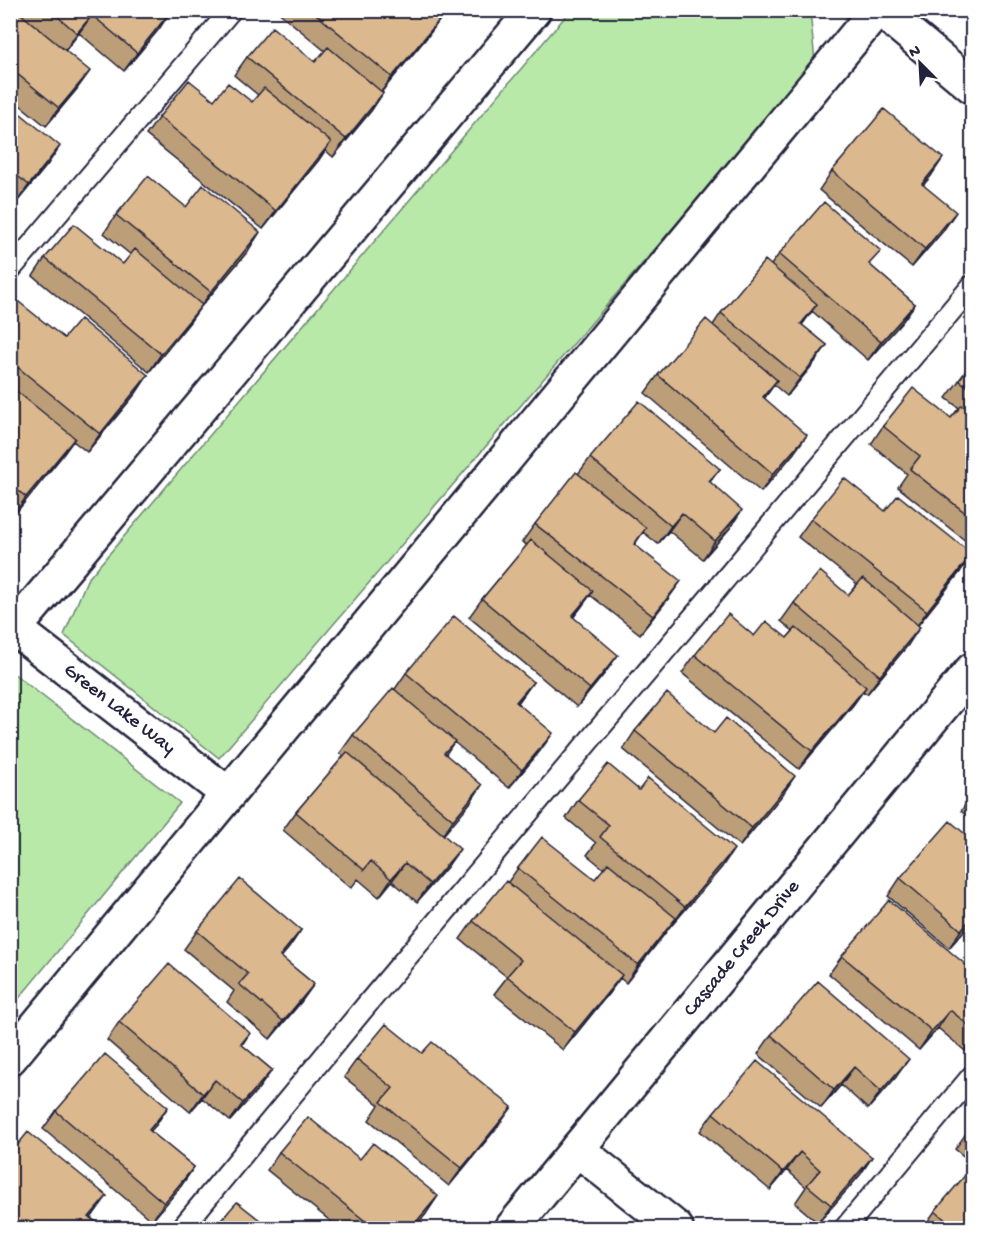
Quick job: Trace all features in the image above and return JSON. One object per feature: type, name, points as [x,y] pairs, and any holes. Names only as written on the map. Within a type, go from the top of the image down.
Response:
[{"type":"street","points":[[12,629],[534,10]]},
{"type":"street","points":[[10,1058],[879,10],[972,86]]},
{"type":"street","name":"Green Lake Way","points":[[12,629],[228,794]]},
{"type":"street","name":"Cascade Creek Drive","points":[[512,1228],[972,670]]},
{"type":"street","points":[[577,1149],[676,1228]]},
{"type":"lane","points":[[10,270],[231,10]]},
{"type":"lane","points":[[182,1228],[972,286]]},
{"type":"lane","points":[[845,1228],[972,1076]]},
{"type":"green space","points":[[570,11],[810,11],[815,62],[219,758],[64,635],[87,580]]},
{"type":"green space","points":[[13,673],[180,803],[11,1008],[10,676]]},
{"type":"building","points":[[10,10],[16,10],[90,71],[59,108],[16,73],[10,80]]},
{"type":"building","points":[[50,10],[171,11],[137,53],[92,15],[77,33]]},
{"type":"building","points":[[311,10],[432,10],[441,18],[392,77]]},
{"type":"building","points":[[272,27],[315,62],[328,47],[383,93],[346,139],[247,57]]},
{"type":"building","points":[[189,80],[214,100],[228,83],[252,102],[264,88],[331,142],[276,211],[159,117]]},
{"type":"building","points":[[10,105],[60,146],[29,185],[10,170]]},
{"type":"building","points":[[884,109],[943,158],[922,184],[956,212],[925,249],[832,171]]},
{"type":"building","points":[[148,176],[186,207],[203,185],[260,232],[211,292],[116,215]]},
{"type":"building","points":[[824,202],[881,251],[869,264],[915,304],[881,342],[779,254]]},
{"type":"building","points":[[74,224],[123,264],[135,249],[202,305],[161,354],[45,258]]},
{"type":"building","points":[[765,260],[817,304],[801,324],[827,345],[800,378],[721,313]]},
{"type":"building","points":[[14,298],[64,338],[80,319],[148,375],[100,434],[10,361],[10,302]]},
{"type":"building","points":[[706,319],[777,380],[763,397],[807,435],[773,474],[658,375]]},
{"type":"building","points":[[972,363],[972,390],[959,380]]},
{"type":"building","points":[[10,386],[75,438],[26,497],[10,484]]},
{"type":"building","points":[[913,388],[951,418],[962,405],[972,413],[972,518],[910,469],[920,456],[883,426]]},
{"type":"building","points":[[639,401],[720,469],[709,481],[742,510],[715,541],[682,513],[671,526],[590,458]]},
{"type":"building","points":[[576,472],[646,528],[634,544],[681,581],[653,616],[535,524]]},
{"type":"building","points":[[844,478],[885,511],[898,495],[972,554],[927,611],[811,519]]},
{"type":"building","points":[[531,540],[593,591],[572,616],[618,655],[590,689],[482,599]]},
{"type":"building","points":[[820,571],[848,595],[863,578],[920,627],[880,676],[794,603]]},
{"type":"building","points":[[728,614],[754,636],[766,621],[787,638],[796,628],[866,687],[812,751],[695,655]]},
{"type":"building","points":[[454,616],[533,682],[516,702],[553,733],[522,770],[406,673]]},
{"type":"building","points":[[393,688],[455,741],[444,753],[482,785],[453,820],[353,735]]},
{"type":"building","points":[[667,693],[714,733],[726,718],[795,776],[752,828],[635,731]]},
{"type":"building","points":[[347,752],[460,849],[430,884],[405,863],[391,879],[371,861],[364,870],[296,812]]},
{"type":"building","points":[[608,764],[639,790],[648,778],[734,849],[685,907],[600,837],[609,825],[578,800]]},
{"type":"building","points":[[950,821],[972,840],[972,917],[961,930],[900,878]]},
{"type":"building","points":[[542,837],[595,879],[608,863],[676,918],[638,965],[518,868]]},
{"type":"building","points":[[240,879],[301,930],[280,956],[314,984],[283,1021],[239,984],[248,974],[197,931]]},
{"type":"building","points":[[506,881],[622,975],[575,1032],[507,976],[521,960],[473,921]]},
{"type":"building","points":[[889,900],[972,970],[972,1028],[950,1010],[932,1031],[842,956]]},
{"type":"building","points":[[169,964],[250,1033],[241,1044],[272,1070],[243,1103],[215,1080],[203,1094],[119,1022]]},
{"type":"building","points":[[818,981],[909,1059],[881,1091],[854,1067],[834,1090],[771,1035]]},
{"type":"building","points":[[386,1024],[422,1053],[432,1042],[512,1107],[462,1168],[381,1102],[393,1088],[357,1059]]},
{"type":"building","points":[[105,1054],[168,1107],[149,1130],[194,1167],[164,1203],[56,1111]]},
{"type":"building","points":[[757,1061],[872,1157],[831,1205],[807,1185],[820,1170],[800,1152],[783,1172],[713,1113]]},
{"type":"building","points":[[308,1117],[360,1159],[373,1143],[438,1196],[411,1228],[374,1228],[279,1152]]},
{"type":"building","points":[[972,1125],[972,1135],[967,1131]]},
{"type":"building","points":[[28,1132],[107,1196],[89,1217],[104,1228],[27,1228],[10,1215],[10,1154]]},
{"type":"building","points":[[972,1167],[972,1228],[955,1228],[935,1211]]},
{"type":"building","points":[[237,1202],[270,1228],[214,1228]]},
{"type":"building","points":[[301,1222],[308,1228],[296,1228]]}]
